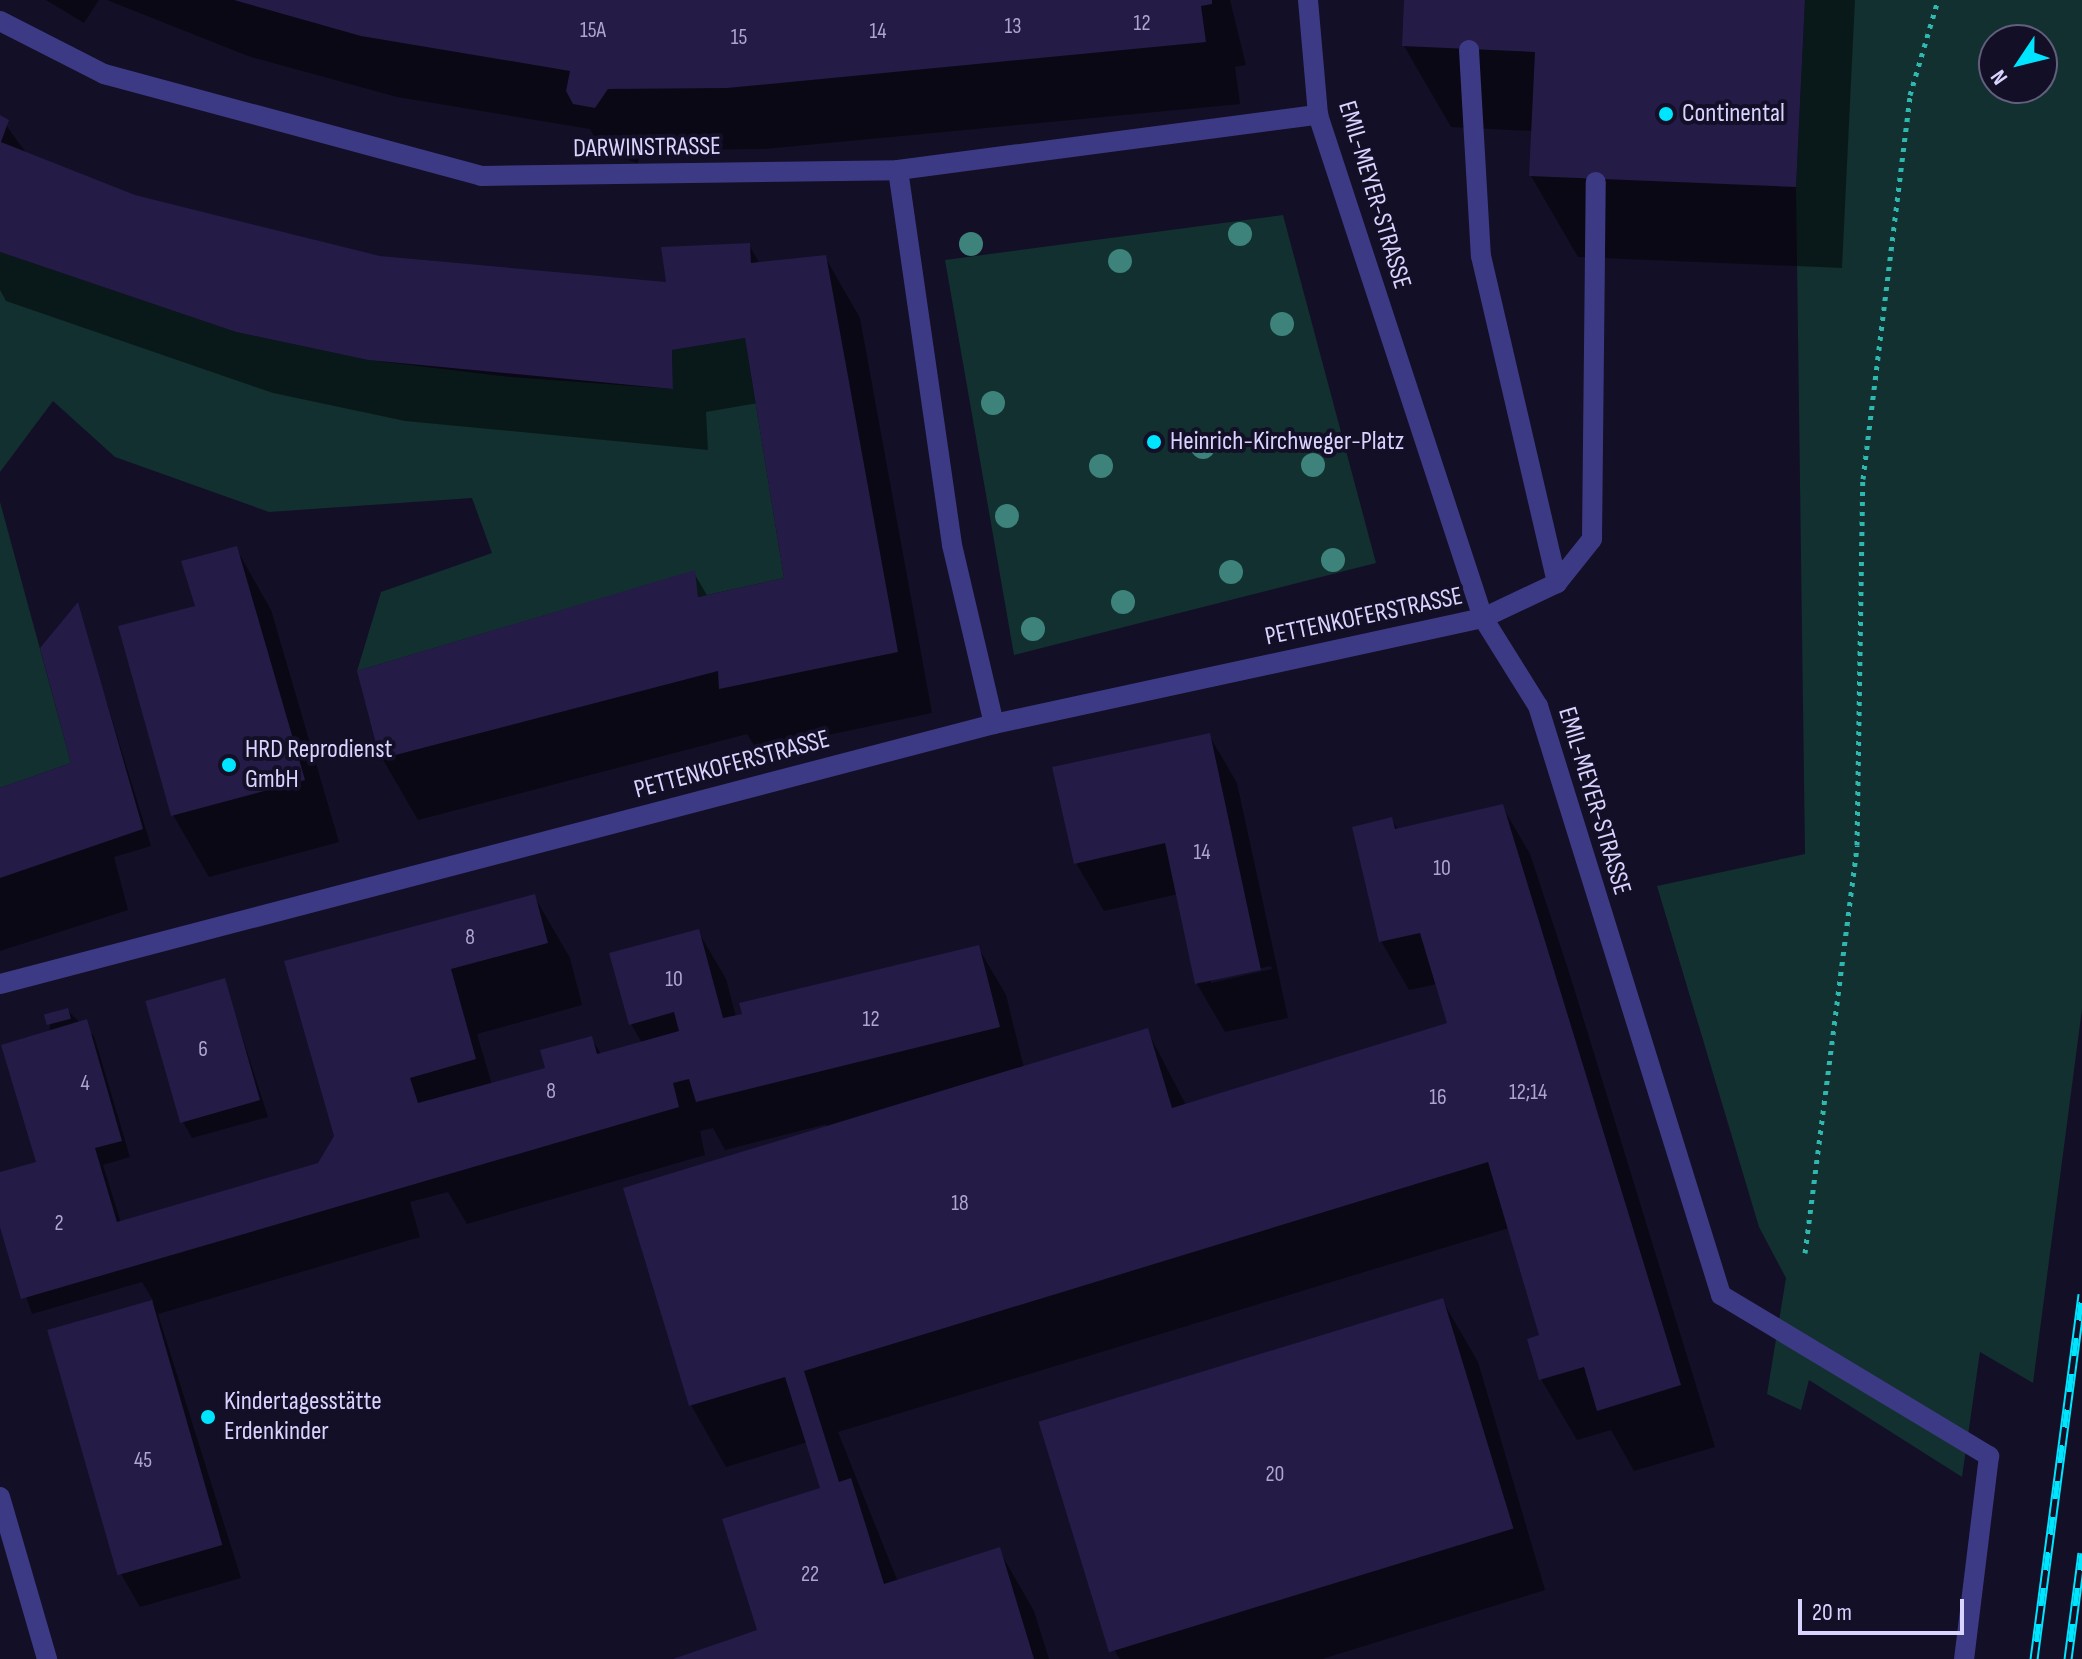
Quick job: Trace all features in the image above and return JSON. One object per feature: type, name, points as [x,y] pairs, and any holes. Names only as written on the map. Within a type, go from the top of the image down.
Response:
[{"type":"street","name":"EMIL-MEYER-STRASSE","points":[[1308,0],[1318,115],[1483,618],[1538,706],[1721,1295],[1989,1456],[1964,1659]]},
{"type":"street","name":"DARWINSTRASSE","points":[[0,21],[104,74],[481,176],[898,170],[1318,115]]},
{"type":"street","points":[[1469,50],[1481,256],[1557,583]]},
{"type":"street","points":[[898,170],[952,545],[994,724]]},
{"type":"street","points":[[1557,583],[1592,539],[1596,182]]},
{"type":"street","name":"PETTENKOFERSTRASSE","points":[[0,984],[994,724],[1483,618],[1557,583]]},
{"type":"street","points":[[0,1497],[47,1659]]},
{"type":"path","points":[[1805,1253],[1857,845],[1863,479],[1910,95],[1938,0]]},
{"type":"green space","points":[[1805,0],[2082,0],[2082,1009],[2033,1383],[1980,1352],[1962,1477],[1809,1380],[1801,1410],[1767,1394],[1786,1278],[1759,1227],[1657,886],[1805,854],[1796,187]]},
{"type":"green space","points":[[1283,215],[1376,563],[1014,655],[945,260]]},
{"type":"green space","points":[[0,252],[236,332],[368,360],[511,377],[673,389],[672,350],[745,338],[784,578],[698,597],[694,571],[357,671],[381,592],[492,553],[472,498],[269,512],[115,457],[53,401],[0,472]]},
{"type":"green space","points":[[0,502],[71,763],[0,788]]},
{"type":"building","points":[[234,0],[1212,0],[1212,4],[1201,6],[1206,42],[727,88],[608,89],[595,108],[573,104],[566,91],[570,71],[361,36]]},
{"type":"building","name":"Continental","points":[[1404,0],[1805,0],[1796,187],[1529,176],[1535,52],[1402,46]]},
{"type":"building","points":[[0,115],[9,120],[1,142],[135,195],[380,256],[666,282],[661,247],[750,243],[751,263],[826,255],[898,652],[719,689],[718,671],[380,759],[357,671],[695,570],[698,597],[784,578],[745,338],[672,350],[673,389],[368,360],[236,332],[0,252]]},
{"type":"building","points":[[237,546],[305,780],[171,816],[118,626],[195,606],[181,561]]},
{"type":"building","points":[[78,602],[143,829],[0,878],[0,788],[71,763],[40,648]]},
{"type":"building","points":[[1210,733],[1261,970],[1195,984],[1165,843],[1074,864],[1052,767]]},
{"type":"building","points":[[1503,804],[1681,1385],[1597,1411],[1584,1367],[1539,1380],[1527,1339],[1539,1335],[1488,1162],[804,1371],[839,1482],[851,1478],[884,1584],[1000,1547],[1034,1659],[673,1659],[757,1630],[722,1519],[820,1488],[785,1377],[689,1406],[623,1188],[1148,1028],[1172,1108],[1447,1023],[1420,933],[1379,942],[1352,827],[1392,817],[1395,829]]},
{"type":"building","points":[[535,894],[548,943],[451,969],[476,1059],[410,1078],[418,1103],[545,1068],[540,1050],[592,1036],[597,1054],[679,1031],[674,1012],[629,1025],[609,953],[699,929],[723,1018],[742,1014],[739,1003],[979,945],[1000,1027],[696,1102],[689,1079],[673,1083],[679,1107],[21,1299],[0,1227],[0,1172],[36,1162],[1,1045],[87,1019],[122,1141],[95,1148],[117,1222],[318,1163],[334,1136],[284,961]]},
{"type":"building","points":[[225,978],[260,1100],[180,1123],[145,1001]]},
{"type":"building","points":[[68,1008],[71,1019],[47,1025],[44,1014]]},
{"type":"building","points":[[1443,1298],[1513,1528],[1109,1652],[1038,1422]]},
{"type":"building","points":[[152,1300],[222,1545],[118,1575],[47,1330]]},
{"type":"railway","points":[[2034,1659],[2082,1294]]},
{"type":"railway","points":[[2068,1659],[2082,1553]]},
{"type":"place","name":"Continental","points":[[1666,114]]},
{"type":"place","name":"Heinrich-Kirchweger-Platz","points":[[1154,442]]},
{"type":"place","name":"HRD Reprodienst GmbH","points":[[229,765]]},
{"type":"place","name":"Kindertagesstätte Erdenkinder","points":[[208,1417]]}]
